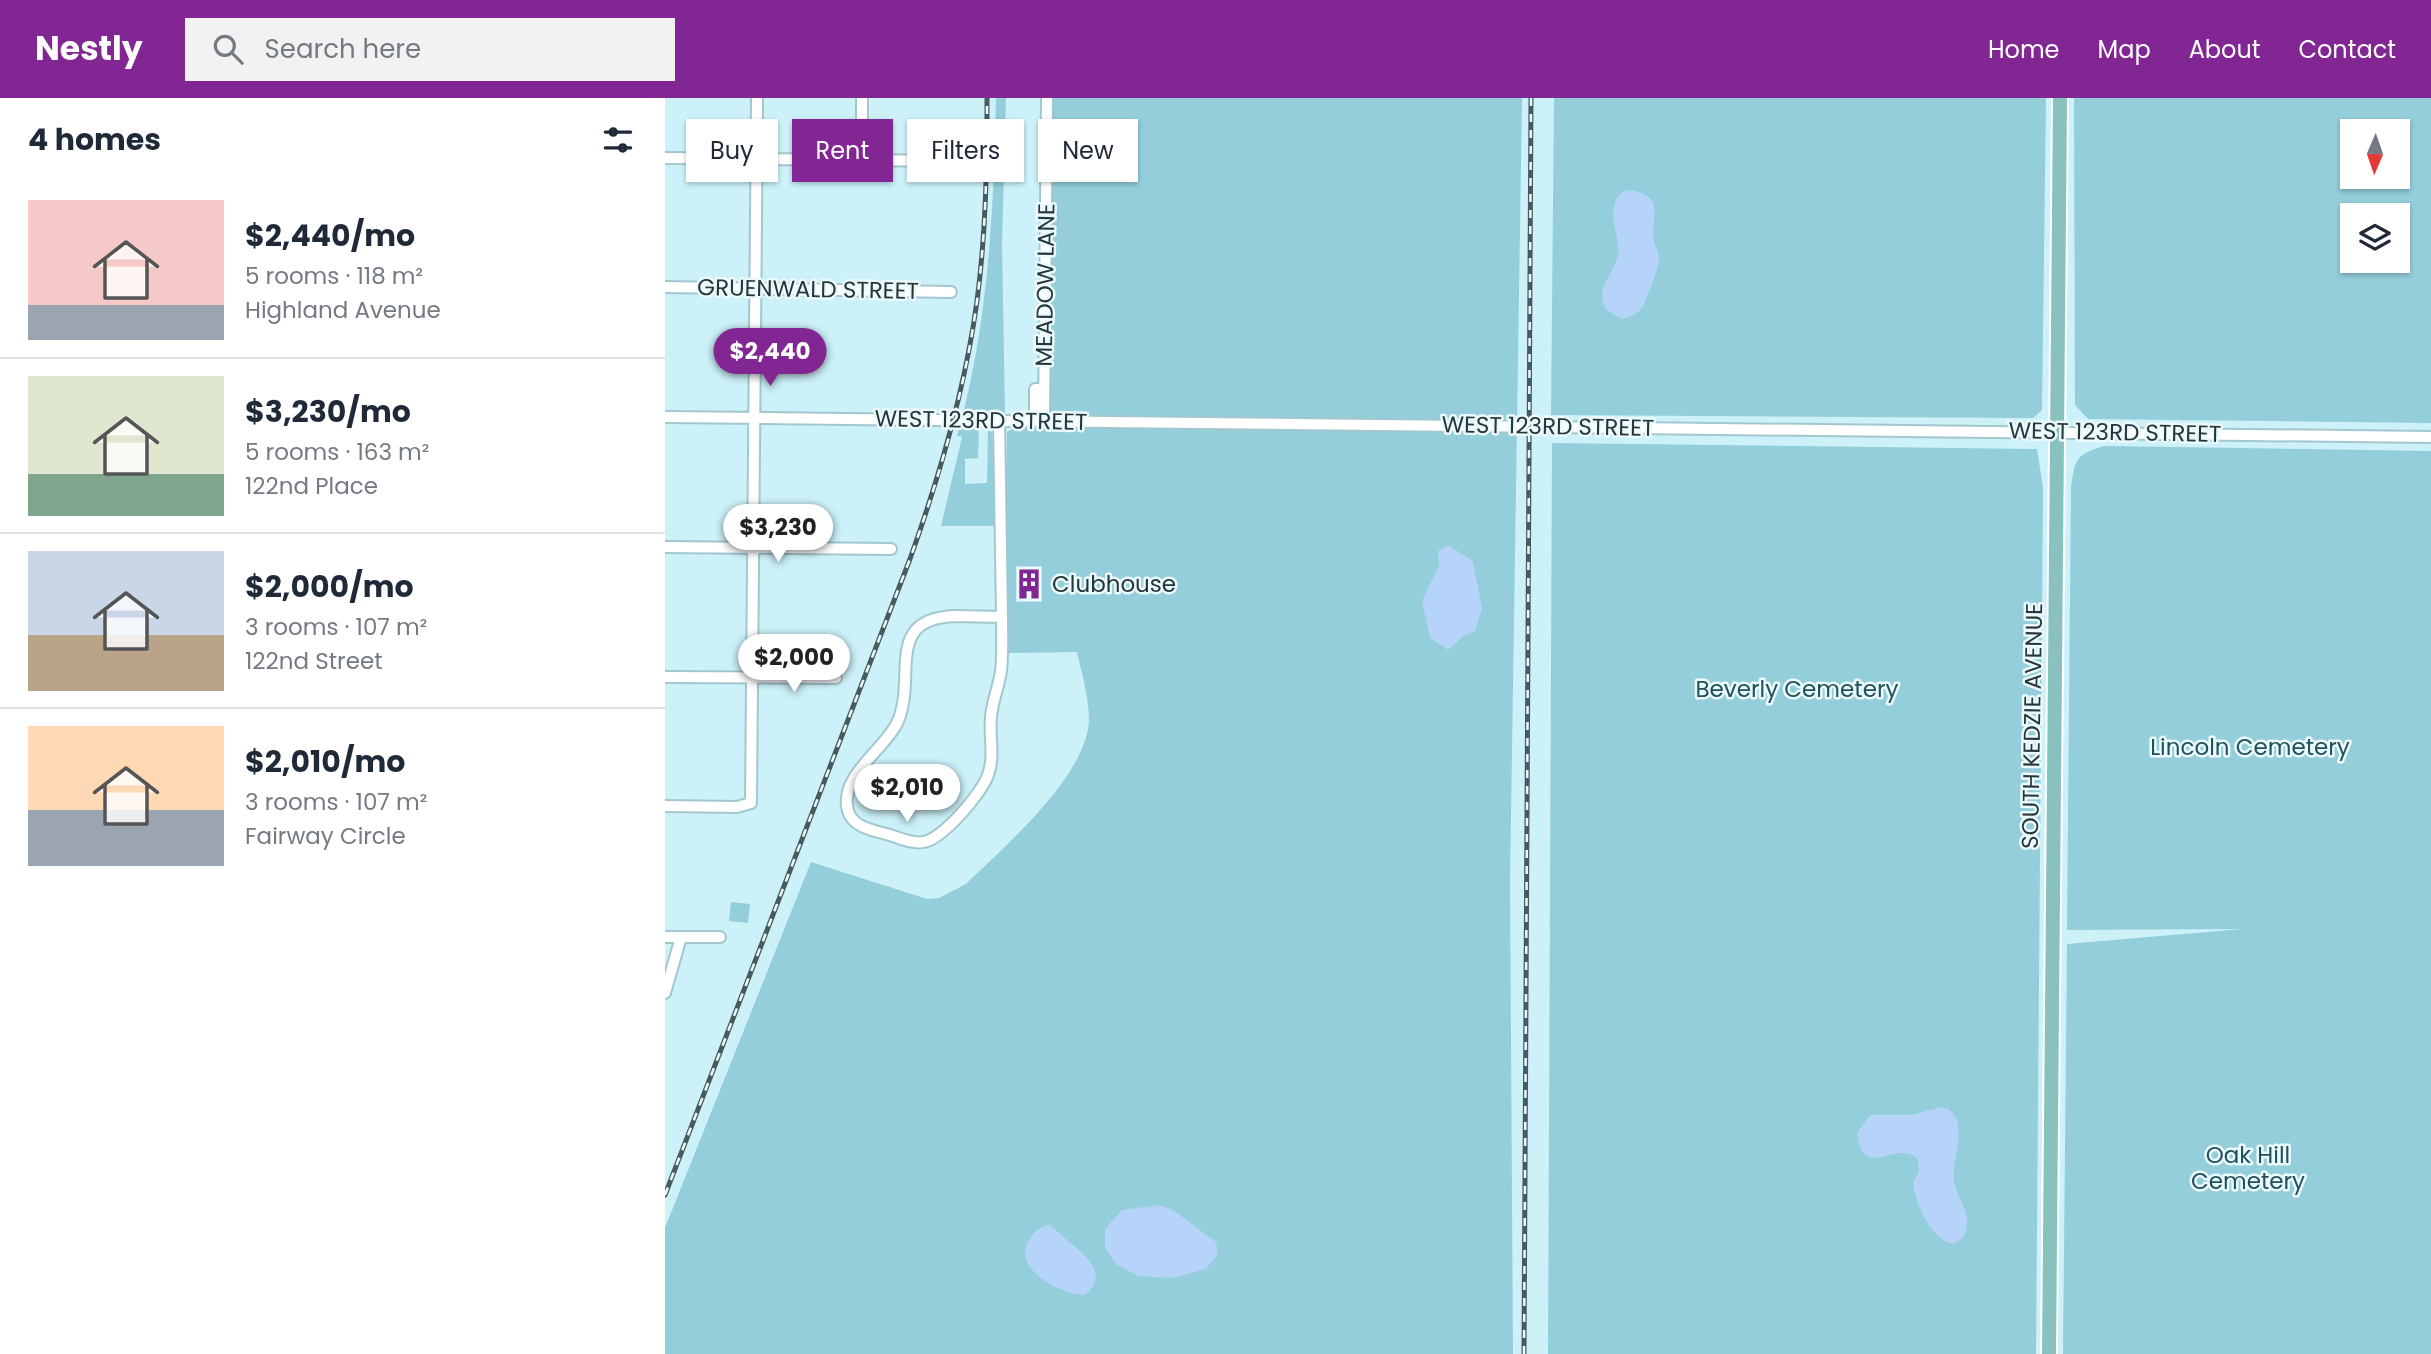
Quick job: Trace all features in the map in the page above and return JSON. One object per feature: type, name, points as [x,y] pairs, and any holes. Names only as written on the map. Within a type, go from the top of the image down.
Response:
[{"type":"main road","name":"SOUTH KEDZIE AVENUE","points":[[2049,1354],[2060,98]]},
{"type":"street","points":[[757,98],[757,119]]},
{"type":"street","points":[[862,98],[862,119]]},
{"type":"street","name":"MEADOW LANE","points":[[1039,421],[1047,98]]},
{"type":"street","points":[[665,158],[686,158]]},
{"type":"street","points":[[665,806],[737,807],[751,803],[756,182]]},
{"type":"street","name":"GRUENWALD STREET","points":[[665,287],[951,292]]},
{"type":"street","name":"WEST 123RD STREET","points":[[665,417],[2431,437]]},
{"type":"street","points":[[999,421],[1002,618],[1001,671],[991,719],[993,757],[982,787],[940,836],[925,843],[911,842],[857,824],[848,811],[851,783],[887,740],[899,719],[904,695],[905,653],[914,632],[933,617],[1002,618]]},
{"type":"street","points":[[665,547],[891,548]]},
{"type":"street","points":[[665,677],[836,678]]},
{"type":"street","points":[[665,937],[720,937]]},
{"type":"street","points":[[665,993],[681,937]]},
{"type":"green space","points":[[996,98],[1006,98],[1005,119],[995,119]]},
{"type":"green space","points":[[1052,98],[1522,98],[1510,881],[1513,1354],[665,1354],[665,1228],[811,862],[927,899],[939,898],[966,884],[1021,831],[1059,787],[1085,742],[1089,712],[1077,652],[1009,653],[1007,526],[941,526],[962,437],[957,436],[959,428],[979,428],[978,458],[965,459],[965,484],[987,483],[988,429],[992,432],[995,488],[1006,488],[1007,432],[1014,428],[1050,428],[1051,182],[1138,182],[1138,119],[1052,119]]},
{"type":"green space","points":[[1554,98],[2046,98],[2042,410],[2033,418],[1551,415]]},
{"type":"green space","points":[[2074,98],[2431,98],[2431,423],[2088,419],[2075,405]]},
{"type":"green space","points":[[994,182],[1004,182],[1005,415],[975,415],[976,410],[964,410],[979,333],[989,255]]},
{"type":"green space","name":"Beverly Cemetery","points":[[1552,443],[2037,449],[2043,488],[2036,1354],[1548,1354]]},
{"type":"green space","points":[[2104,446],[2431,451],[2431,1354],[2063,1354],[2067,944],[2242,929],[2067,930],[2071,488],[2078,460],[2087,452]]},
{"type":"green space","points":[[731,902],[750,904],[748,923],[729,921]]},
{"type":"shaded area","points":[[1632,190],[1649,197],[1653,202],[1653,237],[1659,262],[1641,309],[1622,319],[1606,310],[1602,296],[1617,259],[1614,207],[1617,198],[1624,191]]},
{"type":"shaded area","points":[[1448,545],[1473,561],[1482,608],[1475,631],[1465,635],[1448,650],[1430,638],[1422,601],[1439,566],[1438,551]]},
{"type":"shaded area","points":[[1941,1107],[1951,1111],[1956,1118],[1958,1138],[1954,1180],[1967,1220],[1963,1238],[1953,1244],[1938,1236],[1932,1229],[1917,1201],[1913,1183],[1919,1171],[1917,1158],[1900,1153],[1873,1158],[1860,1148],[1857,1133],[1870,1115],[1912,1115]]},
{"type":"shaded area","points":[[1159,1205],[1173,1210],[1216,1242],[1218,1254],[1206,1269],[1173,1278],[1139,1276],[1117,1265],[1105,1248],[1105,1229],[1122,1210]]},
{"type":"shaded area","points":[[1049,1225],[1092,1265],[1096,1280],[1085,1295],[1051,1285],[1031,1269],[1025,1248],[1039,1229]]},
{"type":"railway","points":[[665,1195],[910,559],[941,464],[966,367],[977,301],[985,200],[987,98]]},
{"type":"railway","points":[[1524,1354],[1531,98]]},
{"type":"place","name":"Clubhouse","points":[[1029,584]]},
{"type":"park label","name":"Lincoln Cemetery","points":[[2250,747]]},
{"type":"park label","name":"Oak Hill Cemetery","points":[[2248,1168]]}]
